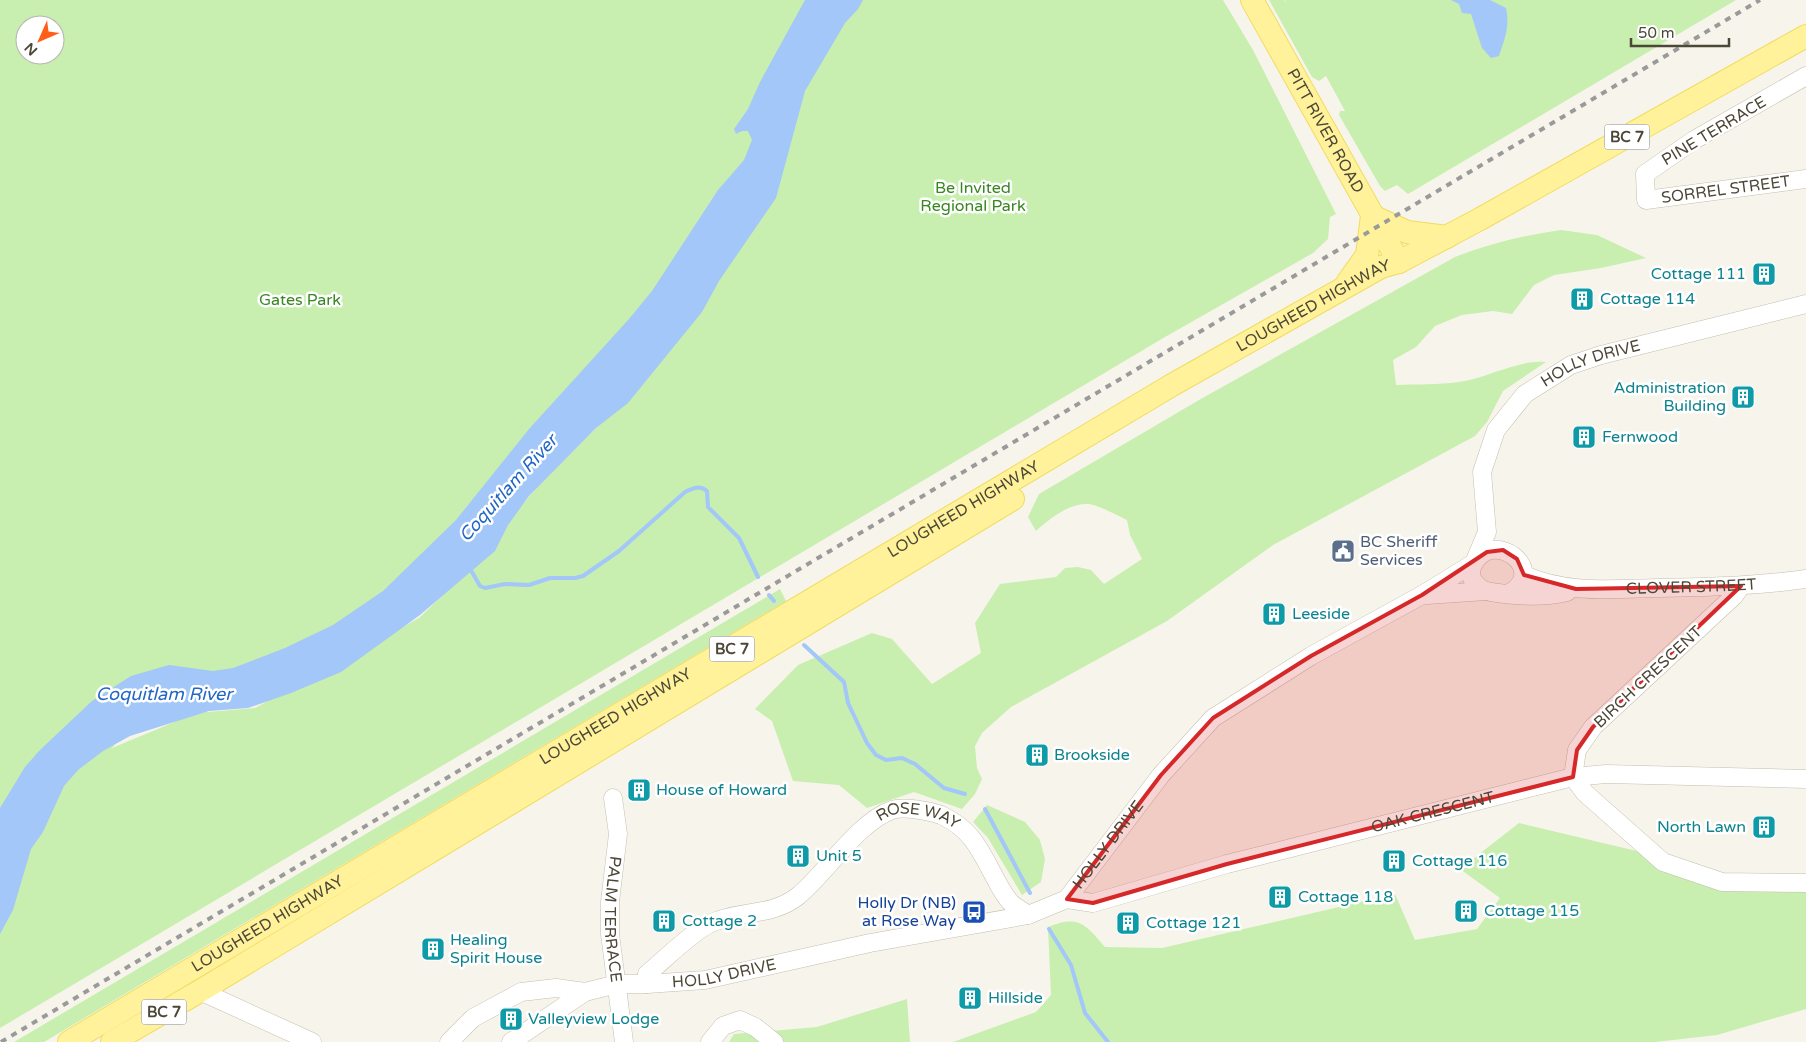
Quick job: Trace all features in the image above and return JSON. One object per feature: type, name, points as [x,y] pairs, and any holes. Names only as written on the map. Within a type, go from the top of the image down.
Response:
[{"type":"main road","name":"PITT RIVER ROAD","points":[[1252,0],[1399,262]]},
{"type":"main road","name":"LOUGHEED HIGHWAY","points":[[68,1042],[1172,385],[1381,267],[1399,262],[1447,237],[1806,36]]},
{"type":"main road","points":[[1343,288],[1367,255],[1372,216],[1406,232],[1447,237]]},
{"type":"main road","name":"LOUGHEED HIGHWAY","points":[[112,1042],[200,991],[1180,397],[1382,280],[1399,262]]},
{"type":"street","name":"PINE TERRACE","points":[[1646,200],[1645,174],[1694,140],[1806,76]]},
{"type":"street","name":"SORREL STREET","points":[[1646,200],[1806,179]]},
{"type":"street","name":"HOLLY DRIVE","points":[[585,992],[617,984],[705,980],[870,943],[1028,915],[1067,899],[1161,774],[1213,718],[1311,656],[1422,595],[1474,563],[1487,532],[1482,472],[1496,430],[1525,394],[1571,366],[1601,355],[1806,304]]},
{"type":"street","points":[[1487,532],[1503,550],[1517,559],[1524,575],[1516,589],[1508,594],[1486,591],[1478,587],[1472,580],[1471,573],[1474,563],[1487,552],[1503,550]]},
{"type":"street","name":"CLOVER STREET","points":[[1524,575],[1540,582],[1576,589],[1741,586],[1806,579]]},
{"type":"street","name":"BIRCH CRESCENT","points":[[1573,777],[1577,750],[1593,727],[1734,596],[1741,586]]},
{"type":"street","name":"CLOVER STREET","points":[[1508,594],[1554,595],[1576,589]]},
{"type":"street","name":"HOLLY DRIVE","points":[[1422,595],[1486,591]]},
{"type":"street","name":"OAK CRESCENT","points":[[1067,899],[1094,903],[1227,864],[1573,777],[1606,774],[1806,779]]},
{"type":"street","points":[[1573,777],[1585,792],[1663,862],[1722,882],[1806,882]]},
{"type":"street","name":"PALM TERRACE","points":[[613,798],[618,834],[610,902],[610,934],[624,1042]]},
{"type":"street","name":"ROSE WAY","points":[[647,984],[647,974],[708,925],[736,915],[773,910],[798,895],[869,824],[893,809],[921,810],[939,814],[959,825],[971,836],[981,851],[1002,892],[1013,905],[1028,915]]},
{"type":"street","points":[[449,1042],[463,1034],[488,1008],[521,992],[556,988],[585,992]]},
{"type":"street","points":[[540,990],[553,998],[558,1006],[553,1015]]},
{"type":"street","points":[[200,991],[312,1042]]},
{"type":"street","points":[[510,1042],[585,992]]},
{"type":"street","points":[[710,1042],[723,1026],[740,1020],[755,1027],[774,1042]]},
{"type":"highlighted area","points":[[1503,550],[1517,559],[1524,575],[1576,589],[1741,586],[1593,727],[1577,750],[1573,777],[1227,864],[1093,903],[1067,899],[1161,775],[1213,718],[1311,656],[1422,595],[1487,552]]},
{"type":"green space","points":[[0,0],[1223,0],[1253,50],[1336,214],[1330,217],[1328,239],[1313,253],[1165,337],[0,1028]],"holes":[[[595,422],[600,424],[538,486],[465,574],[419,618],[255,708],[196,713],[112,748],[132,726],[455,574]]]},
{"type":"green space","points":[[1269,0],[1284,0],[1286,3],[1285,0],[1736,0],[1408,194],[1397,185],[1385,191],[1380,186],[1339,115],[1340,111],[1345,111],[1326,76],[1319,81],[1312,77]]},
{"type":"green space","points":[[1561,230],[1597,235],[1646,258],[1601,268],[1554,275],[1534,285],[1512,314],[1493,311],[1462,315],[1435,326],[1416,347],[1393,360],[1396,385],[1459,382],[1525,363],[1546,362],[1503,391],[1487,422],[1475,436],[1273,545],[1167,621],[1011,707],[982,733],[975,746],[977,768],[982,779],[975,794],[962,809],[914,792],[867,808],[839,785],[793,781],[772,721],[755,709],[798,665],[872,633],[892,639],[932,684],[981,653],[975,623],[1000,584],[1056,577],[1065,568],[1078,567],[1091,570],[1104,584],[1142,559],[1130,535],[1127,520],[1091,505],[1080,504],[1066,509],[1036,531],[1028,517],[1039,494],[1199,400],[1455,257],[1507,240]]},
{"type":"green space","points":[[780,589],[786,601],[44,1042],[14,1042]]},
{"type":"green space","points":[[987,805],[1025,822],[1040,840],[1045,859],[1041,882],[1022,895],[988,838],[973,822]]},
{"type":"green space","points":[[1519,823],[1641,852],[1683,876],[1806,891],[1806,1009],[1717,1035],[1655,1042],[953,1042],[1036,1012],[1051,995],[1048,927],[1059,923],[1075,922],[1081,924],[1105,947],[1162,948],[1395,894],[1415,940],[1477,929],[1500,898],[1460,869]]},
{"type":"green space","points":[[907,999],[910,1042],[729,1042],[734,1034],[817,1027]]},
{"type":"water","name":"Coquitlam River","points":[[805,0],[863,0],[858,9],[845,23],[805,91],[776,198],[719,281],[702,312],[628,403],[596,428],[529,496],[508,525],[495,551],[420,615],[341,672],[291,693],[248,708],[209,711],[130,736],[103,751],[78,770],[64,786],[43,832],[31,849],[13,910],[0,934],[0,808],[25,767],[39,751],[92,701],[131,676],[169,665],[213,671],[233,668],[285,648],[333,625],[383,591],[456,520],[529,429],[652,291],[718,190],[744,160],[752,140],[748,131],[736,134],[734,129],[748,109],[760,82]]},
{"type":"water","points":[[1451,0],[1490,0],[1506,8],[1507,26],[1499,56],[1491,58],[1482,48],[1471,14],[1462,13],[1459,4]]},
{"type":"waterway","points":[[472,572],[480,586],[485,588],[505,584],[529,585],[550,578],[575,578],[583,576],[619,551],[685,492],[699,488],[707,491],[708,507],[739,538],[758,577]]},
{"type":"waterway","points":[[769,595],[774,601]]},
{"type":"waterway","points":[[804,645],[844,682],[848,703],[867,743],[876,755],[886,760],[902,758],[915,764],[944,788],[965,794]]},
{"type":"waterway","points":[[985,809],[1030,893]]},
{"type":"waterway","points":[[1049,929],[1071,965],[1085,1013],[1108,1042]]},
{"type":"railway","points":[[1,1042],[1760,0]]},
{"type":"place","name":"Cottage 111","points":[[1764,274]]},
{"type":"place","name":"Cottage 114","points":[[1582,299]]},
{"type":"place","name":"Administration Building","points":[[1743,397]]},
{"type":"place","name":"Fernwood","points":[[1584,437]]},
{"type":"place","name":"BC Sheriff Services","points":[[1343,551]]},
{"type":"place","name":"Leeside","points":[[1274,614]]},
{"type":"place","name":"Brookside","points":[[1037,755]]},
{"type":"place","name":"House of Howard","points":[[639,790]]},
{"type":"place","name":"North Lawn","points":[[1764,827]]},
{"type":"place","name":"Unit 5","points":[[798,856]]},
{"type":"place","name":"Cottage 116","points":[[1394,861]]},
{"type":"place","name":"Cottage 118","points":[[1280,897]]},
{"type":"place","name":"Cottage 115","points":[[1466,911]]},
{"type":"place","name":"Holly Dr (NB) at Rose Way","points":[[974,912]]},
{"type":"place","name":"Cottage 2","points":[[664,921]]},
{"type":"place","name":"Cottage 121","points":[[1128,923]]},
{"type":"place","name":"Healing Spirit House","points":[[433,949]]},
{"type":"place","name":"Hillside","points":[[970,998]]},
{"type":"place","name":"Valleyview Lodge","points":[[511,1019]]},
{"type":"park label","name":"Be Invited Regional Park","points":[[973,197]]},
{"type":"park label","name":"Gates Park","points":[[300,300]]}]
